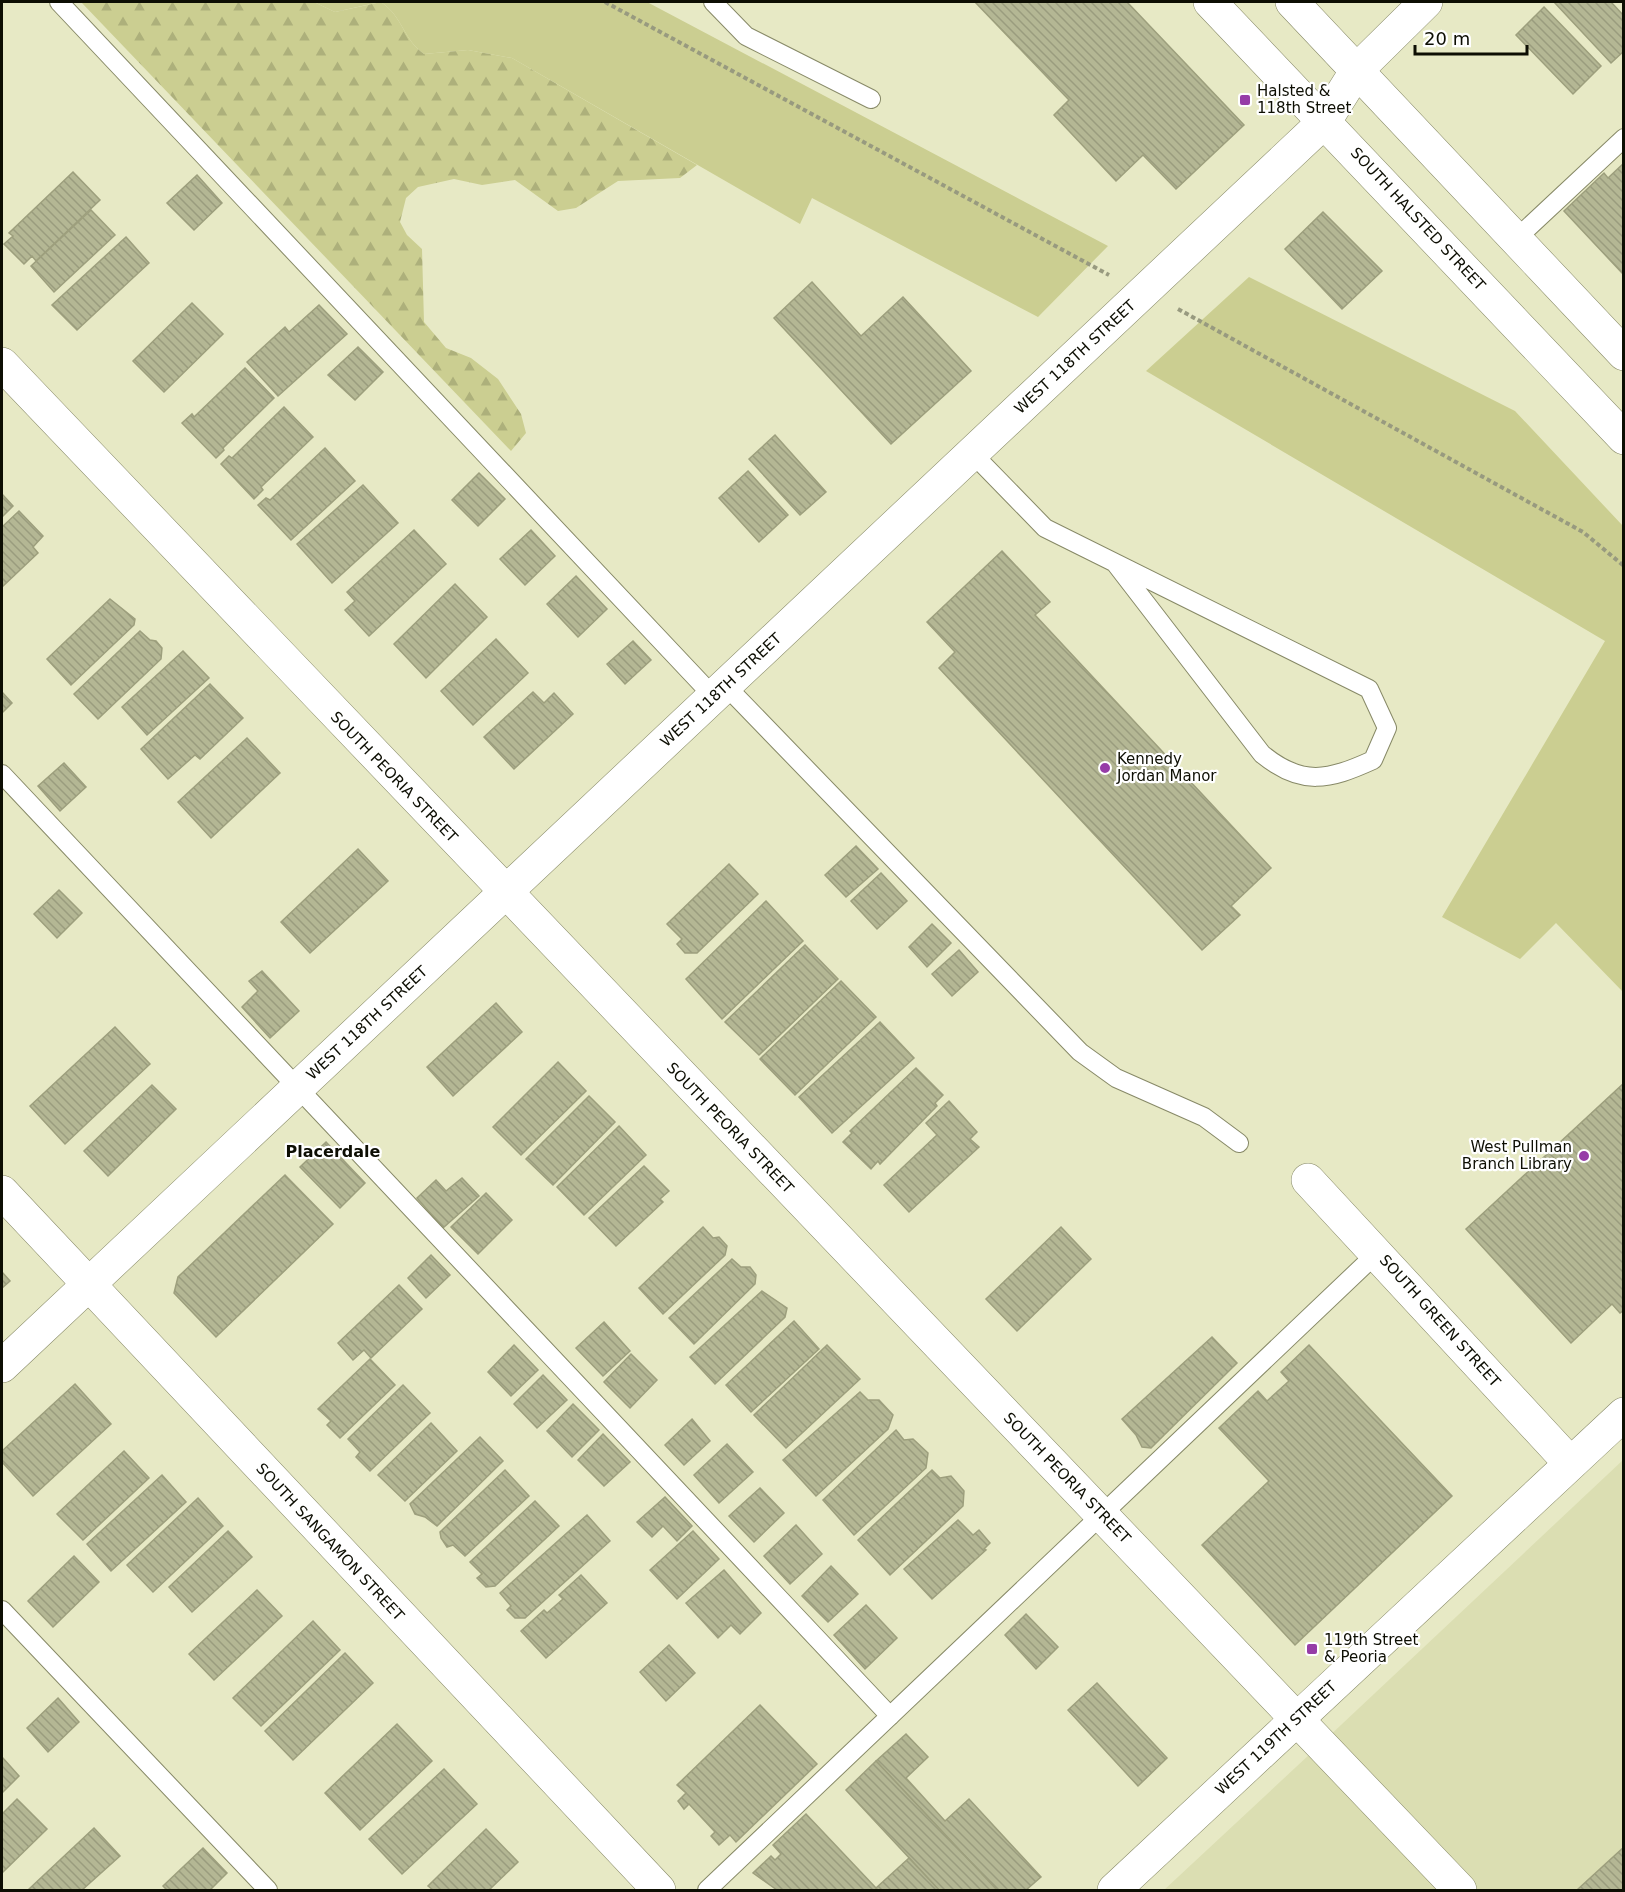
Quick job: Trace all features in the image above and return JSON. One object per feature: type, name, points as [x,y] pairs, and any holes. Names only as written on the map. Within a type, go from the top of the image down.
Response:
[{"type":"street","name":"SOUTH HALSTED STREET","points":[[1210,2],[1623,438]]},
{"type":"street","points":[[1292,2],[1623,354]]},
{"type":"street","name":"WEST 118TH STREET","points":[[2,1366],[1325,121],[1357,69],[1426,2]]},
{"type":"street","name":"SOUTH PEORIA STREET","points":[[2,364],[504,894],[1298,1718],[1460,1890]]},
{"type":"street","name":"SOUTH GREEN STREET","points":[[1308,1180],[1570,1463]]},
{"type":"street","name":"SOUTH SANGAMON STREET","points":[[2,1192],[659,1890]]},
{"type":"street","name":"WEST 119TH STREET","points":[[1114,1890],[1623,1414]]},
{"type":"lane","points":[[59,2],[720,691],[1080,1052],[1116,1078],[1203,1117],[1239,1143]]},
{"type":"lane","points":[[713,2],[746,36],[871,99]]},
{"type":"lane","points":[[1516,239],[1623,138]]},
{"type":"lane","points":[[972,453],[1045,528],[1369,689],[1387,728],[1373,760],[1345,773],[1324,777],[1299,777],[1280,769],[1263,754],[1115,563]]},
{"type":"lane","points":[[2,774],[890,1716]]},
{"type":"lane","points":[[707,1890],[1377,1253]]},
{"type":"lane","points":[[2,1610],[268,1890]]},
{"type":"path","points":[[605,2],[1106,274]]},
{"type":"path","points":[[1189,316],[1583,532],[1623,566]]},
{"type":"shaded area","points":[[1623,1460],[1623,1890],[1164,1890],[1325,1740]]},
{"type":"green space","points":[[81,2],[314,2],[335,12],[381,2],[394,14],[412,42],[424,54],[468,50],[512,58],[697,165],[680,178],[618,181],[576,208],[558,211],[515,180],[482,185],[454,179],[418,187],[406,198],[400,222],[407,235],[422,249],[424,322],[446,348],[471,358],[498,379],[521,414],[526,433],[511,451]]},
{"type":"green space","points":[[314,2],[380,2],[335,12]]},
{"type":"green space","points":[[381,2],[647,2],[1108,246],[1038,317],[812,198],[800,224],[512,58],[468,50],[424,54],[412,42],[394,14]]},
{"type":"green space","points":[[1249,277],[1515,411],[1623,526],[1623,992],[1556,923],[1520,959],[1442,917],[1605,641],[1146,371]]},
{"type":"building","points":[[975,2],[1127,2],[1244,125],[1176,189],[1143,155],[1116,181],[1054,115],[1069,100]]},
{"type":"building","points":[[1554,2],[1611,2],[1624,16],[1624,51],[1611,63]]},
{"type":"building","points":[[1544,7],[1601,66],[1573,94],[1516,35]]},
{"type":"building","points":[[1624,163],[1623,274],[1564,211],[1604,173],[1608,178]]},
{"type":"building","points":[[73,172],[100,200],[36,261],[32,256],[24,264],[4,244],[13,236],[9,233]]},
{"type":"building","points":[[197,175],[222,203],[194,230],[167,203]]},
{"type":"building","points":[[91,210],[115,235],[54,292],[31,266]]},
{"type":"building","points":[[1323,212],[1382,271],[1342,309],[1285,249]]},
{"type":"building","points":[[126,237],[149,263],[77,330],[52,305]]},
{"type":"building","points":[[812,282],[861,336],[903,297],[971,371],[891,444],[774,318]]},
{"type":"building","points":[[192,303],[223,334],[164,392],[133,361]]},
{"type":"building","points":[[319,305],[347,334],[278,396],[247,362],[285,327],[289,332]]},
{"type":"building","points":[[358,347],[383,372],[355,400],[328,375]]},
{"type":"building","points":[[245,368],[274,398],[223,448],[224,450],[216,458],[182,423],[192,414],[194,417]]},
{"type":"building","points":[[284,407],[313,437],[261,487],[263,490],[254,499],[221,464],[229,456],[232,458]]},
{"type":"building","points":[[775,435],[826,492],[800,515],[749,459]]},
{"type":"building","points":[[325,448],[355,481],[291,540],[258,505],[266,498],[270,500]]},
{"type":"building","points":[[748,471],[788,515],[759,542],[719,498]]},
{"type":"building","points":[[479,473],[505,499],[478,526],[452,500]]},
{"type":"building","points":[[363,485],[398,523],[332,583],[297,544]]},
{"type":"building","points":[[2,494],[13,506],[2,517]]},
{"type":"building","points":[[19,511],[43,536],[33,547],[38,553],[2,587],[2,527]]},
{"type":"building","points":[[414,530],[446,564],[369,636],[345,610],[355,601],[347,592]]},
{"type":"building","points":[[531,530],[555,556],[525,585],[500,559]]},
{"type":"building","name":"Kennedy Jordan Manor","points":[[1002,551],[1050,602],[1035,615],[1271,868],[1231,906],[1240,915],[1202,950],[939,668],[955,652],[927,622]]},
{"type":"building","points":[[576,576],[607,609],[578,637],[547,604]]},
{"type":"building","points":[[455,584],[487,617],[426,678],[394,644]]},
{"type":"building","points":[[110,599],[135,619],[134,625],[71,685],[47,659]]},
{"type":"building","points":[[140,631],[150,640],[156,641],[162,648],[161,659],[98,719],[74,694]]},
{"type":"building","points":[[496,639],[528,673],[473,725],[441,691]]},
{"type":"building","points":[[633,641],[651,660],[625,684],[607,664]]},
{"type":"building","points":[[183,651],[209,678],[147,735],[122,707]]},
{"type":"building","points":[[210,684],[243,718],[200,759],[195,755],[168,779],[141,749]]},
{"type":"building","points":[[2,692],[12,703],[2,713]]},
{"type":"building","points":[[533,692],[544,703],[554,693],[573,714],[514,769],[484,737]]},
{"type":"building","points":[[247,738],[280,773],[211,838],[178,802]]},
{"type":"building","points":[[64,763],[86,787],[60,811],[38,786]]},
{"type":"building","points":[[856,846],[878,869],[846,897],[825,875]]},
{"type":"building","points":[[358,849],[388,881],[310,953],[281,922]]},
{"type":"building","points":[[729,864],[758,894],[697,953],[685,953],[677,944],[682,939],[667,924]]},
{"type":"building","points":[[881,873],[907,901],[877,929],[851,901]]},
{"type":"building","points":[[59,890],[82,913],[57,938],[34,914]]},
{"type":"building","points":[[766,901],[803,941],[722,1019],[686,979]]},
{"type":"building","points":[[932,924],[951,943],[927,967],[909,947]]},
{"type":"building","points":[[805,945],[838,979],[759,1055],[725,1022]]},
{"type":"building","points":[[959,950],[978,972],[952,996],[932,974]]},
{"type":"building","points":[[262,971],[299,1011],[270,1038],[242,1007],[258,991],[249,981]]},
{"type":"building","points":[[841,981],[876,1017],[795,1095],[760,1059]]},
{"type":"building","points":[[496,1003],[522,1032],[453,1096],[427,1067]]},
{"type":"building","points":[[880,1022],[914,1058],[832,1133],[799,1097]]},
{"type":"building","points":[[115,1027],[150,1064],[65,1144],[30,1106]]},
{"type":"building","points":[[558,1062],[586,1091],[521,1155],[493,1127]]},
{"type":"building","points":[[916,1068],[943,1095],[935,1103],[937,1106],[880,1164],[878,1161],[871,1169],[843,1142],[852,1133],[850,1131]]},
{"type":"building","name":"West Pullman Branch Library","points":[[1624,1083],[1624,1310],[1620,1313],[1612,1304],[1571,1343],[1466,1229]]},
{"type":"building","points":[[152,1085],[176,1109],[108,1176],[84,1151]]},
{"type":"building","points":[[589,1096],[615,1122],[553,1185],[526,1159]]},
{"type":"building","points":[[949,1101],[977,1132],[970,1139],[979,1147],[909,1212],[884,1185],[937,1135],[926,1123]]},
{"type":"building","points":[[619,1126],[646,1155],[584,1215],[557,1187]]},
{"type":"building","points":[[326,1142],[365,1183],[340,1208],[300,1167]]},
{"type":"building","points":[[644,1166],[669,1191],[660,1199],[663,1202],[616,1246],[589,1218]]},
{"type":"building","points":[[285,1175],[333,1224],[216,1337],[174,1293],[178,1277]]},
{"type":"building","points":[[462,1178],[479,1196],[443,1228],[417,1198],[436,1180],[446,1191]]},
{"type":"building","points":[[486,1193],[512,1220],[478,1254],[451,1227]]},
{"type":"building","points":[[703,1227],[713,1238],[719,1237],[727,1246],[725,1255],[663,1314],[639,1288]]},
{"type":"building","points":[[1061,1227],[1091,1259],[1017,1331],[986,1299]]},
{"type":"building","points":[[431,1255],[450,1275],[426,1298],[408,1278]]},
{"type":"building","points":[[732,1259],[741,1267],[750,1267],[756,1275],[755,1284],[694,1344],[669,1318]]},
{"type":"building","points":[[2,1272],[10,1281],[2,1288]]},
{"type":"building","points":[[399,1285],[422,1309],[371,1358],[364,1350],[353,1360],[338,1343]]},
{"type":"building","points":[[762,1291],[787,1308],[785,1317],[715,1384],[690,1357]]},
{"type":"building","points":[[794,1321],[819,1349],[751,1412],[726,1385]]},
{"type":"building","points":[[604,1322],[630,1351],[603,1376],[576,1348]]},
{"type":"building","points":[[1212,1337],[1237,1363],[1151,1448],[1142,1447],[1136,1435],[1122,1419]]},
{"type":"building","points":[[514,1345],[538,1370],[511,1396],[488,1372]]},
{"type":"building","points":[[827,1345],[860,1379],[786,1448],[754,1415]]},
{"type":"building","points":[[1309,1345],[1452,1496],[1295,1645],[1202,1545],[1269,1481],[1219,1428],[1258,1391],[1267,1401],[1289,1381],[1281,1372]]},
{"type":"building","points":[[631,1354],[657,1380],[630,1408],[604,1382]]},
{"type":"building","points":[[370,1359],[395,1385],[340,1438],[327,1425],[331,1421],[318,1409]]},
{"type":"building","points":[[543,1375],[567,1400],[537,1428],[514,1404]]},
{"type":"building","points":[[75,1384],[111,1424],[33,1496],[2,1462],[2,1451]]},
{"type":"building","points":[[403,1385],[430,1413],[370,1471],[356,1457],[360,1452],[348,1439]]},
{"type":"building","points":[[860,1392],[868,1400],[879,1400],[893,1415],[888,1429],[816,1496],[783,1460]]},
{"type":"building","points":[[573,1404],[599,1430],[572,1457],[547,1431]]},
{"type":"building","points":[[692,1419],[710,1441],[684,1465],[665,1445]]},
{"type":"building","points":[[431,1423],[457,1451],[405,1501],[378,1475]]},
{"type":"building","points":[[896,1430],[904,1440],[913,1439],[928,1453],[926,1468],[854,1535],[823,1500]]},
{"type":"building","points":[[603,1434],[630,1462],[604,1486],[578,1460]]},
{"type":"building","points":[[480,1437],[503,1461],[437,1526],[425,1517],[415,1514],[410,1504]]},
{"type":"building","points":[[727,1444],[753,1472],[719,1503],[694,1475]]},
{"type":"building","points":[[124,1451],[149,1478],[83,1540],[57,1514]]},
{"type":"building","points":[[505,1470],[529,1496],[465,1556],[453,1545],[447,1547],[440,1532]]},
{"type":"building","points":[[932,1470],[940,1478],[951,1476],[964,1491],[963,1506],[890,1575],[858,1540]]},
{"type":"building","points":[[162,1475],[186,1502],[111,1571],[87,1544]]},
{"type":"building","points":[[760,1488],[784,1513],[754,1542],[729,1516]]},
{"type":"building","points":[[665,1497],[692,1526],[677,1541],[663,1526],[652,1537],[637,1522]]},
{"type":"building","points":[[198,1498],[223,1526],[153,1592],[127,1565]]},
{"type":"building","points":[[535,1501],[559,1526],[495,1586],[486,1587],[477,1578],[482,1574],[470,1562]]},
{"type":"building","points":[[587,1515],[610,1541],[525,1618],[515,1618],[507,1610],[511,1606],[500,1593]]},
{"type":"building","points":[[958,1520],[973,1535],[979,1530],[990,1543],[984,1549],[986,1550],[932,1599],[904,1569]]},
{"type":"building","points":[[796,1525],[822,1554],[790,1584],[764,1556]]},
{"type":"building","points":[[228,1531],[252,1557],[192,1612],[169,1587]]},
{"type":"building","points":[[693,1531],[719,1559],[677,1599],[650,1570]]},
{"type":"building","points":[[74,1556],[99,1582],[53,1627],[28,1601]]},
{"type":"building","points":[[831,1566],[858,1594],[828,1622],[802,1596]]},
{"type":"building","points":[[724,1570],[761,1613],[740,1634],[731,1625],[718,1638],[686,1603]]},
{"type":"building","points":[[581,1575],[607,1603],[546,1658],[521,1631],[544,1610],[547,1613],[563,1599],[559,1595]]},
{"type":"building","points":[[257,1590],[282,1616],[214,1680],[189,1654]]},
{"type":"building","points":[[866,1605],[897,1638],[865,1669],[834,1635]]},
{"type":"building","points":[[1026,1614],[1058,1647],[1036,1669],[1005,1635]]},
{"type":"building","points":[[313,1621],[340,1650],[261,1726],[233,1698]]},
{"type":"building","points":[[669,1645],[695,1673],[666,1701],[640,1672]]},
{"type":"building","points":[[345,1653],[373,1683],[293,1760],[265,1731]]},
{"type":"building","points":[[1097,1683],[1167,1758],[1138,1786],[1068,1710]]},
{"type":"building","points":[[58,1698],[79,1722],[48,1752],[27,1728]]},
{"type":"building","points":[[760,1705],[817,1764],[736,1842],[730,1835],[719,1845],[711,1836],[715,1832],[689,1804],[684,1809],[678,1801],[686,1793],[677,1785]]},
{"type":"building","points":[[397,1724],[432,1761],[360,1830],[325,1793]]},
{"type":"building","points":[[906,1734],[928,1757],[906,1778],[945,1821],[969,1799],[1041,1877],[1026,1890],[997,1890],[876,1761]]},
{"type":"building","points":[[2,1757],[19,1776],[2,1793]]},
{"type":"building","points":[[876,1761],[997,1890],[939,1890],[846,1790]]},
{"type":"building","points":[[444,1769],[477,1804],[402,1874],[369,1839]]},
{"type":"building","points":[[17,1799],[47,1829],[2,1873],[2,1814]]},
{"type":"building","points":[[806,1814],[878,1890],[777,1890],[753,1873],[771,1856],[775,1860],[781,1854],[773,1845]]},
{"type":"building","points":[[94,1828],[120,1856],[82,1890],[28,1890]]},
{"type":"building","points":[[486,1829],[518,1862],[489,1890],[433,1890],[428,1886]]},
{"type":"building","points":[[1624,1847],[1624,1890],[1577,1890]]},
{"type":"building","points":[[203,1848],[227,1873],[210,1890],[167,1890],[163,1886]]},
{"type":"building","points":[[909,1858],[939,1890],[878,1890],[876,1888]]},
{"type":"place","name":"Halsted & 118th Street","points":[[1245,100]]},
{"type":"place","name":"Kennedy Jordan Manor","points":[[1105,768]]},
{"type":"place","name":"West Pullman Branch Library","points":[[1584,1156]]},
{"type":"place","name":"119th Street & Peoria","points":[[1312,1649]]},
{"type":"district","name":"Placerdale","points":[[333,1151]]}]
